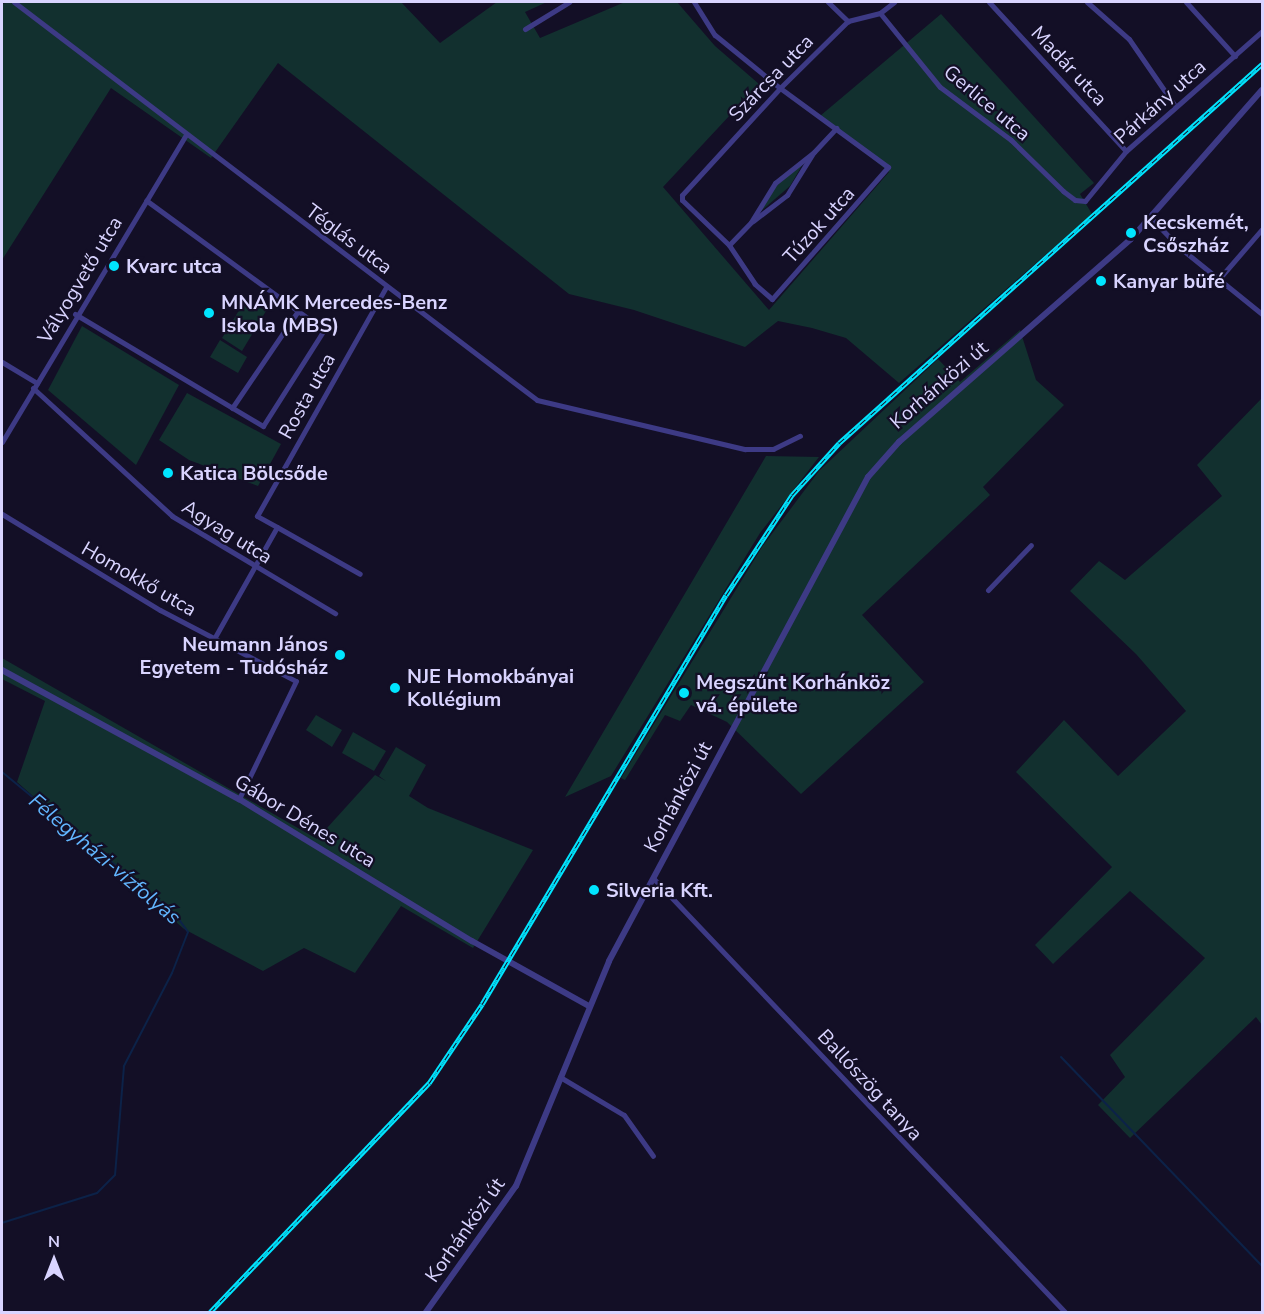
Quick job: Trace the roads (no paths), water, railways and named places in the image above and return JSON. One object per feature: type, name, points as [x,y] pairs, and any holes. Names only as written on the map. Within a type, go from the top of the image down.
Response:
[{"type":"street","name":"Téglás utca","points":[[14,2],[537,400],[745,449],[773,449],[800,436]]},
{"type":"street","points":[[525,29],[569,2]]},
{"type":"street","name":"Túzok utca","points":[[682,195],[682,200],[729,245],[755,284],[769,297],[775,297],[887,172],[884,162],[780,88],[715,35],[694,2]]},
{"type":"street","points":[[828,2],[848,21],[880,13],[894,2]]},
{"type":"street","name":"Madár utca","points":[[989,2],[1126,151]]},
{"type":"street","points":[[1087,2],[1129,39],[1175,106]]},
{"type":"street","points":[[1185,2],[1235,56]]},
{"type":"street","name":"Gerlice utca","points":[[880,13],[940,87],[1011,140],[1063,190],[1085,201]]},
{"type":"street","name":"Szárcsa utca","points":[[682,195],[780,88],[848,21]]},
{"type":"street","name":"Párkány utca","points":[[1085,201],[1126,151],[1263,31]]},
{"type":"street","name":"Korhánközi út","points":[[426,1312],[516,1186],[589,1006],[653,878],[871,472],[899,442],[1107,262],[1263,90]]},
{"type":"street","points":[[751,222],[775,183],[814,152],[836,128]]},
{"type":"street","name":"Vályogvető utca","points":[[2,442],[75,314],[186,134]]},
{"type":"street","points":[[729,245],[751,222],[787,195],[814,152]]},
{"type":"street","points":[[75,314],[263,426],[324,330],[146,200]]},
{"type":"street","points":[[1150,217],[1218,280],[1263,314]]},
{"type":"street","points":[[1218,280],[1263,229]]},
{"type":"street","name":"Rosta utca","points":[[277,527],[257,516],[386,287]]},
{"type":"street","points":[[232,408],[298,311]]},
{"type":"street","name":"Agyag utca","points":[[2,362],[35,386],[172,516],[254,568],[335,614]]},
{"type":"street","name":"Homokkő utca","points":[[2,514],[160,610],[296,681],[239,799]]},
{"type":"street","points":[[215,637],[277,527],[360,574]]},
{"type":"street","points":[[988,590],[1031,545]]},
{"type":"street","name":"Gábor Dénes utca","points":[[2,670],[239,799],[472,940],[589,1006]]},
{"type":"street","name":"Ballószög tanya","points":[[653,878],[1065,1312]]},
{"type":"street","points":[[560,1077],[624,1115],[652,1156]]},
{"type":"waterway","name":"Félegyházi-vízfolyás","points":[[2,772],[175,914],[188,932],[172,973],[124,1066],[115,1175],[97,1193],[2,1223]]},
{"type":"waterway","points":[[1061,1057],[1262,1266]]},
{"type":"railway","points":[[210,1312],[429,1083],[482,1004],[726,595],[792,495],[839,443],[1262,64]]},
{"type":"place","name":"Kecskemét, Csőszház","points":[[1131,233]]},
{"type":"place","name":"Kvarc utca","points":[[114,266]]},
{"type":"place","name":"Kanyar büfé","points":[[1101,281]]},
{"type":"place","name":"MNÁMK Mercedes-Benz Iskola (MBS)","points":[[209,313]]},
{"type":"place","name":"Katica Bölcsőde","points":[[168,473]]},
{"type":"place","name":"Neumann János Egyetem - Tudósház","points":[[340,655]]},
{"type":"place","name":"NJE Homokbányai Kollégium","points":[[395,688]]},
{"type":"place","name":"Megszűnt Korhánköz vá. épülete","points":[[684,693]]},
{"type":"place","name":"Silveria Kft.","points":[[594,890]]}]
